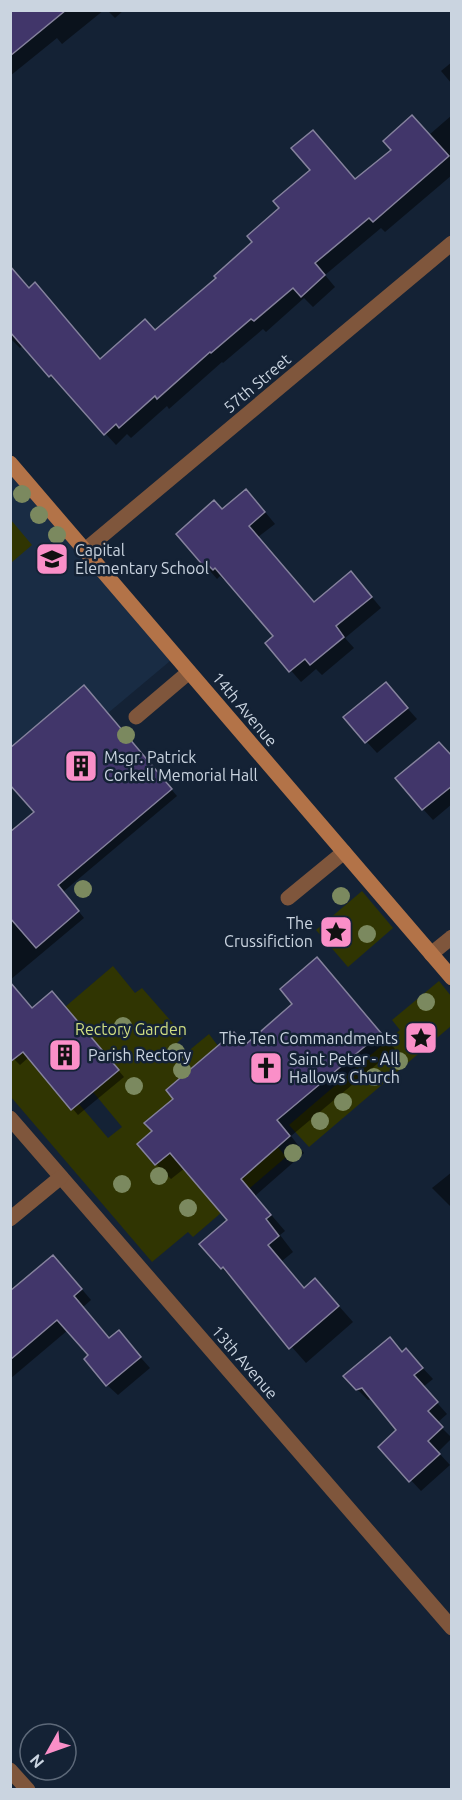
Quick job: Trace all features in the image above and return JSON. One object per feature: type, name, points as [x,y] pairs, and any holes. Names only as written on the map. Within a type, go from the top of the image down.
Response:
[{"type":"street","name":"57th Street","points":[[85,550],[452,243]]},
{"type":"street","name":"14th Avenue","points":[[10,463],[452,978]]},
{"type":"street","points":[[136,717],[189,672]]},
{"type":"street","points":[[288,898],[344,852]]},
{"type":"street","points":[[431,954],[452,937]]},
{"type":"street","name":"13th Avenue","points":[[10,1118],[452,1628]]},
{"type":"street","points":[[10,1220],[61,1177]]},
{"type":"street","points":[[10,1770],[28,1790]]},
{"type":"shaded area","name":"Capital Elementary School","points":[[10,463],[176,656],[108,713],[84,686],[10,748]]},
{"type":"green space","points":[[11,520],[32,545],[10,563]]},
{"type":"green space","points":[[362,891],[393,928],[348,967],[316,930]]},
{"type":"green space","name":"Rectory Garden","points":[[113,966],[135,993],[142,988],[184,1036],[177,1043],[186,1053],[209,1034],[218,1046],[166,1090],[173,1099],[144,1123],[152,1131],[137,1144],[154,1165],[170,1153],[202,1190],[233,1164],[244,1177],[278,1147],[286,1157],[193,1237],[188,1232],[152,1262],[11,1097],[10,1058],[13,1060],[23,1052],[71,1110],[79,1104],[108,1138],[122,1127],[93,1092],[119,1070],[65,1007]]},
{"type":"green space","points":[[439,981],[451,996],[451,1026],[309,1147],[289,1125],[400,1030],[392,1020]]},
{"type":"building","points":[[10,10],[66,10],[10,56]]},
{"type":"building","points":[[412,115],[449,156],[373,222],[369,218],[315,263],[325,275],[301,297],[293,288],[254,321],[251,319],[210,352],[157,399],[155,396],[119,428],[116,424],[104,435],[10,332],[10,266],[29,288],[35,282],[100,359],[145,319],[155,330],[216,278],[214,276],[252,242],[247,236],[279,208],[273,201],[310,170],[291,148],[313,130],[355,179],[391,150],[383,141]]},
{"type":"building","points":[[246,489],[265,512],[249,526],[314,602],[351,571],[372,597],[336,626],[344,637],[310,665],[305,659],[289,672],[265,643],[273,636],[215,568],[213,570],[209,566],[206,569],[176,534],[214,500],[222,509]]},
{"type":"building","points":[[386,682],[408,708],[365,743],[343,717]]},
{"type":"building","name":"Msgr. Patrick Corkell Memorial Hall","points":[[84,685],[172,789],[58,885],[79,911],[36,948],[10,918],[10,832],[34,812],[10,785],[10,748]]},
{"type":"building","points":[[439,742],[452,756],[452,786],[422,810],[395,778]]},
{"type":"building","name":"Saint Peter - All Hallows Church","points":[[317,957],[381,1033],[277,1120],[290,1136],[241,1179],[271,1215],[266,1219],[279,1236],[268,1245],[304,1288],[315,1278],[339,1306],[289,1349],[223,1267],[221,1269],[199,1244],[227,1220],[170,1153],[155,1165],[137,1144],[152,1131],[144,1123],[173,1099],[166,1090],[234,1032],[245,1045],[292,1004],[280,989]]},
{"type":"building","name":"Parish Rectory","points":[[10,982],[32,1008],[52,991],[119,1070],[71,1110],[23,1052],[10,1062]]},
{"type":"building","points":[[53,1255],[82,1289],[74,1296],[109,1338],[119,1330],[141,1357],[106,1386],[84,1359],[88,1355],[57,1320],[10,1360],[10,1291]]},
{"type":"building","points":[[390,1337],[402,1352],[406,1348],[423,1368],[414,1375],[438,1402],[428,1411],[443,1427],[428,1441],[440,1454],[409,1482],[378,1447],[396,1430],[362,1388],[356,1390],[343,1376]]},
{"type":"place","name":"Capital Elementary School","points":[[52,559]]},
{"type":"place","name":"Msgr. Patrick Corkell Memorial Hall","points":[[81,766]]},
{"type":"place","name":"The Crussifiction","points":[[336,932]]},
{"type":"place","name":"The Ten Commandments","points":[[421,1038]]},
{"type":"place","name":"Parish Rectory","points":[[65,1055]]},
{"type":"place","name":"Saint Peter - All Hallows Church","points":[[266,1068]]}]
